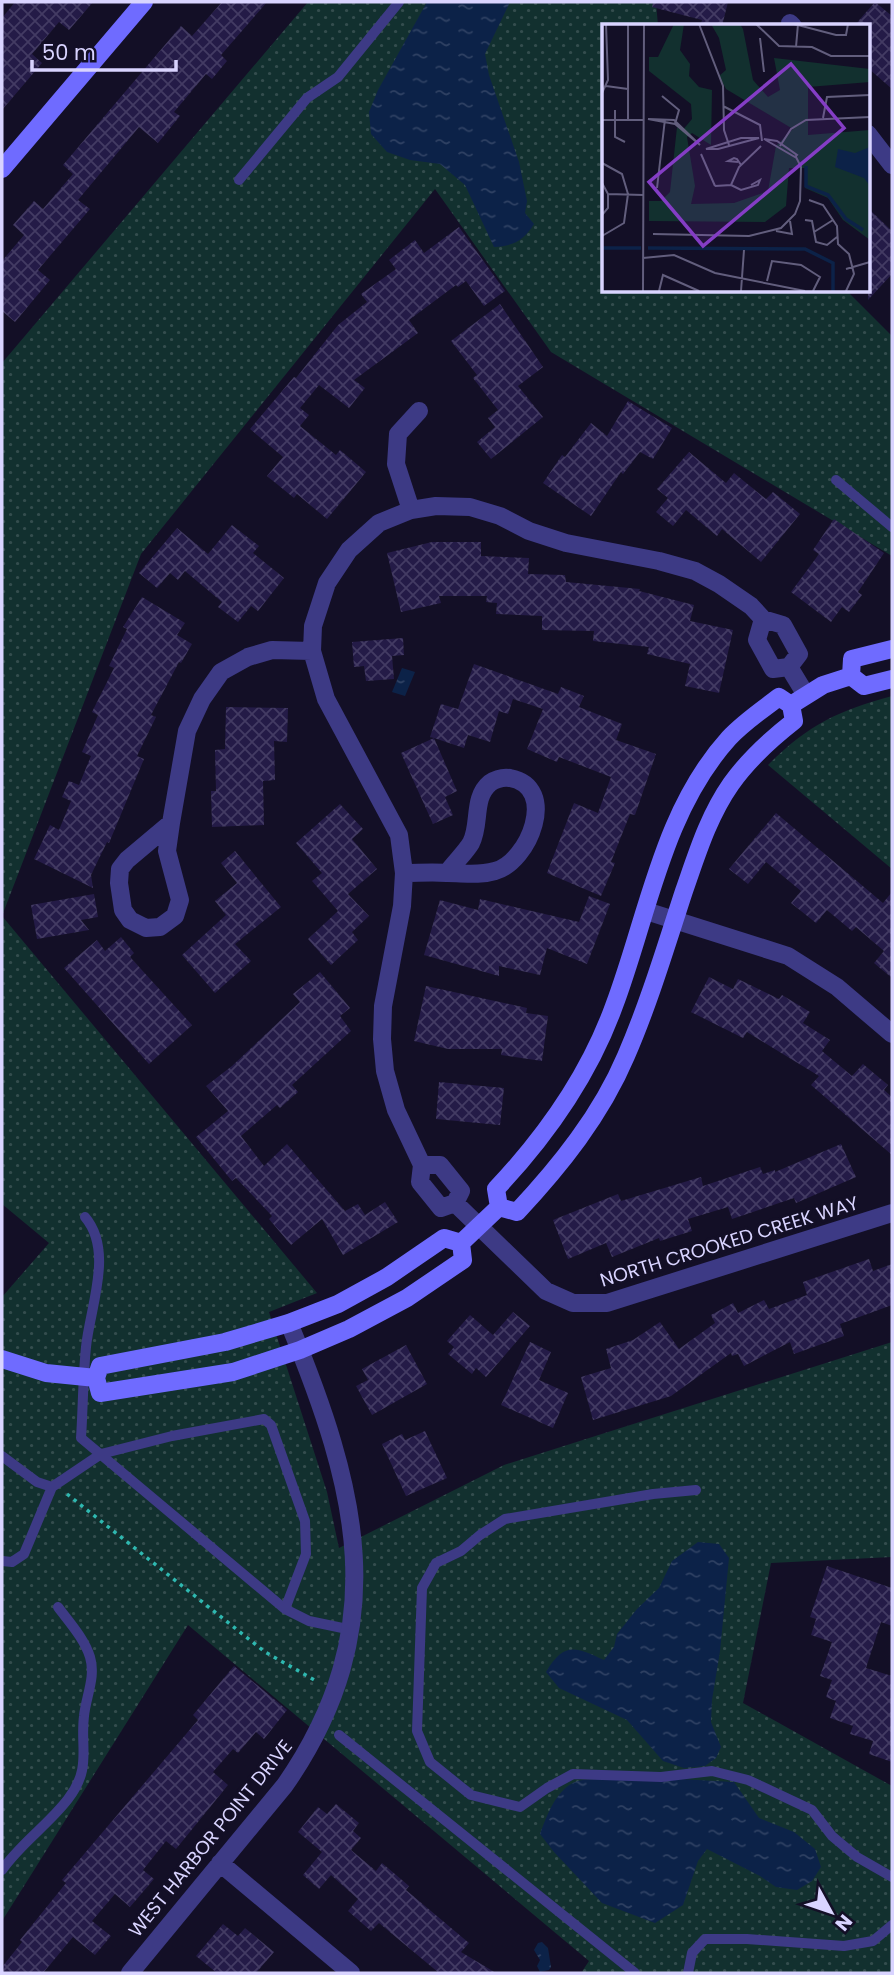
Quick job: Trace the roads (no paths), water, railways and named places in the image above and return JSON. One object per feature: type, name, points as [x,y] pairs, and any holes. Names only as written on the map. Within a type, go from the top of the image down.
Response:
[{"type":"street","points":[[2,169],[144,2]]},
{"type":"street","points":[[870,137],[892,165]]},
{"type":"street","points":[[411,510],[396,464],[398,434],[419,411]]},
{"type":"street","points":[[422,1164],[440,1165],[461,1191],[455,1203],[441,1208],[420,1182],[422,1164],[411,1146],[396,1110],[385,1071],[383,1006],[402,905],[404,873],[399,835],[326,699],[312,651],[313,626],[327,583],[349,550],[379,523],[411,510],[436,506],[470,507],[500,516],[529,531],[566,544],[659,561],[695,571],[751,606],[763,619],[783,625],[800,654],[789,667],[774,668],[757,640],[763,619]]},
{"type":"street","points":[[851,676],[852,659],[892,649]]},
{"type":"street","points":[[171,823],[120,869],[123,910],[130,920],[146,928],[160,928],[175,916],[180,900],[167,851],[187,731],[202,699],[222,672],[248,657],[272,650],[312,651]]},
{"type":"street","points":[[499,1207],[517,1212],[570,1151],[590,1123],[625,1059],[705,830],[732,783],[754,756],[794,721],[799,700],[789,667]]},
{"type":"street","points":[[851,676],[864,686],[892,678]]},
{"type":"street","points":[[499,1207],[496,1189],[544,1133],[577,1084],[598,1045],[614,1006],[670,835],[689,795],[708,766],[730,738],[779,697],[799,700],[823,685],[851,676]]},
{"type":"street","points":[[404,873],[477,875],[498,871],[510,863],[528,839],[537,810],[530,789],[522,782],[502,777],[491,783],[482,793],[477,806],[475,832],[470,845],[447,873]]},
{"type":"street","points":[[646,911],[788,956],[837,987],[892,1034]]},
{"type":"street","name":"NORTH CROOKED CREEK WAY","points":[[455,1203],[546,1292],[573,1303],[607,1303],[892,1213]]},
{"type":"street","points":[[461,1243],[499,1207]]},
{"type":"street","points":[[90,1378],[100,1366],[225,1342],[289,1323],[338,1304],[387,1277],[444,1238],[461,1243]]},
{"type":"street","points":[[2,1359],[46,1373],[90,1378],[100,1393],[233,1372],[300,1350],[349,1329],[407,1298],[463,1260],[461,1243]]},
{"type":"street","name":"WEST HARBOR POINT DRIVE","points":[[130,1973],[285,1785],[315,1738],[339,1682],[352,1630],[356,1562],[351,1516],[341,1472],[289,1323]]},
{"type":"street","points":[[220,1863],[351,1973]]},
{"type":"lane","points":[[239,180],[307,98],[338,77],[399,2]]},
{"type":"lane","points":[[836,480],[892,527]]},
{"type":"lane","points":[[85,1217],[92,1225],[98,1243],[99,1261],[86,1348],[90,1378],[81,1438],[285,1609],[309,1621],[352,1630]]},
{"type":"lane","points":[[2,1561],[12,1562],[24,1554],[52,1487],[100,1454],[172,1436],[264,1419],[271,1425],[306,1521],[306,1554],[285,1609]]},
{"type":"lane","points":[[2,1455],[37,1482],[52,1487]]},
{"type":"lane","points":[[696,1490],[653,1494],[505,1520],[480,1535],[461,1551],[436,1563],[422,1588],[417,1731],[430,1762],[471,1795],[520,1807],[547,1787],[573,1774],[661,1777],[712,1771],[748,1780],[811,1810],[832,1836],[857,1857],[892,1877]]},
{"type":"lane","points":[[2,1870],[20,1846],[69,1798],[81,1775],[85,1748],[84,1716],[91,1687],[90,1658],[77,1632],[58,1606]]},
{"type":"lane","points":[[339,1735],[635,1973]]},
{"type":"lane","points":[[688,1973],[692,1953],[705,1939],[747,1939],[844,1946],[873,1941],[892,1926]]},
{"type":"water","points":[[427,2],[510,2],[485,54],[489,75],[519,162],[527,201],[525,213],[534,224],[513,244],[494,247],[465,185],[440,164],[410,160],[387,152],[371,134],[369,112],[378,90]]},
{"type":"water","points":[[402,668],[415,672],[405,696],[392,692]]},
{"type":"water","points":[[698,1542],[719,1544],[729,1558],[711,1722],[721,1747],[716,1758],[705,1766],[684,1768],[663,1761],[627,1720],[559,1688],[546,1672],[565,1651],[578,1650],[604,1660],[614,1647],[617,1634],[659,1588],[672,1561]]},
{"type":"water","points":[[598,1779],[734,1782],[759,1818],[794,1832],[815,1849],[821,1867],[812,1881],[797,1890],[776,1887],[707,1849],[698,1861],[683,1905],[655,1923],[602,1903],[540,1834],[562,1791],[577,1781]]},
{"type":"water","points":[[542,1942],[548,1948],[551,1967],[540,1972],[537,1966],[540,1960],[534,1950],[538,1943]]}]
